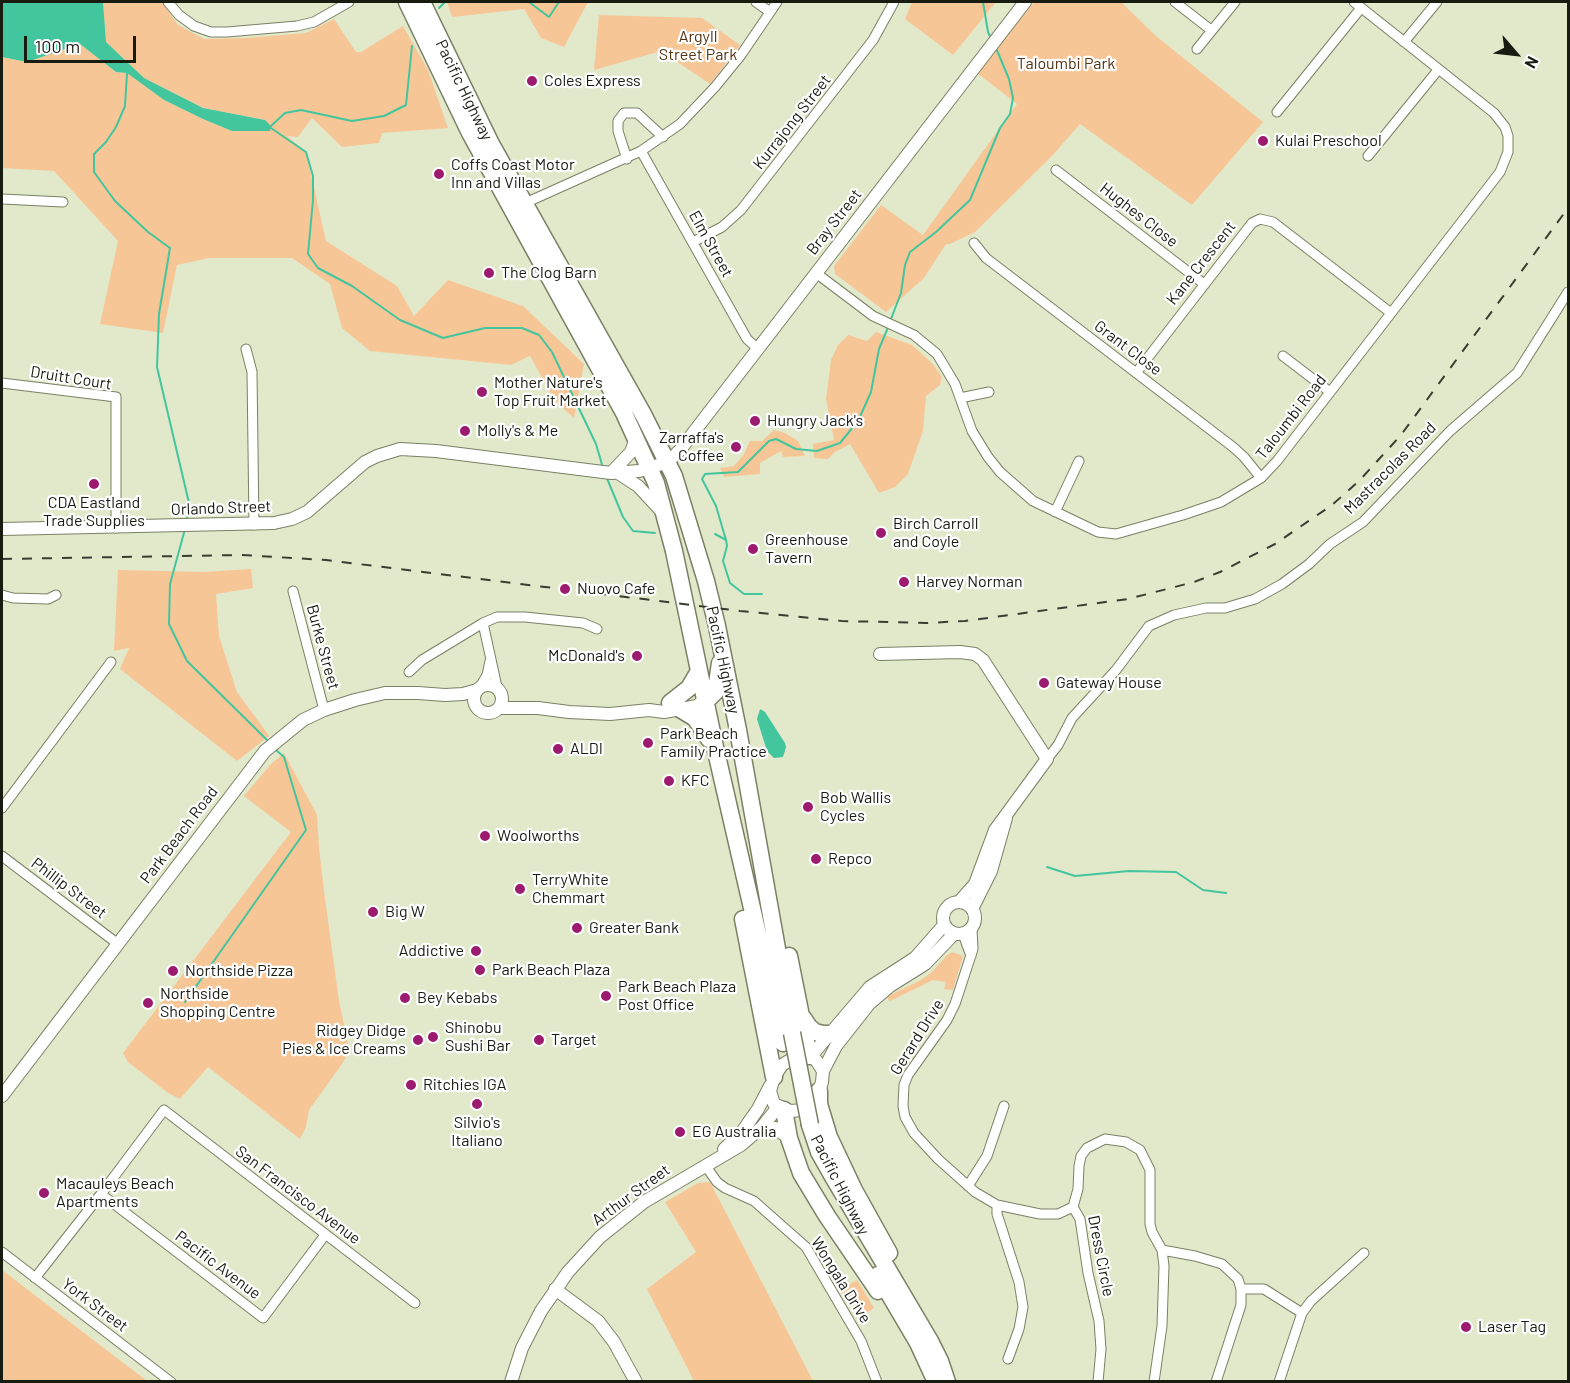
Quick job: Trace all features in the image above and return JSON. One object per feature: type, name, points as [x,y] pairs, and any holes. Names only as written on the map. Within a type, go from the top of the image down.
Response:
[{"type":"highway","name":"Pacific Highway","points":[[407,2],[470,133],[518,207],[668,462],[706,581],[738,730],[776,944],[800,1132],[827,1191],[918,1343],[936,1382]]},
{"type":"highway","name":"Pacific Highway","points":[[422,2],[486,134],[518,207],[636,438],[656,483],[666,517],[714,747],[787,1038]]},
{"type":"highway","points":[[705,699],[712,696],[717,685],[721,644]]},
{"type":"highway","points":[[699,671],[675,706],[695,718],[714,747]]},
{"type":"highway","points":[[705,699],[713,703],[717,709],[761,909],[776,944]]},
{"type":"highway","points":[[738,730],[766,835],[810,1056]]},
{"type":"highway","points":[[746,881],[742,914],[773,1080]]},
{"type":"highway","points":[[801,1014],[815,1032],[831,1034]]},
{"type":"highway","points":[[819,1091],[819,1104],[829,1137],[854,1190],[907,1284],[910,1306]]},
{"type":"highway","points":[[781,1108],[800,1132]]},
{"type":"highway","name":"Pacific Highway","points":[[800,1132],[819,1152],[910,1306],[940,1360],[947,1382]]},
{"type":"street","points":[[168,2],[179,15],[194,26],[211,32],[227,32],[297,26],[314,22],[349,2]]},
{"type":"street","points":[[756,2],[770,12]]},
{"type":"street","points":[[518,207],[627,159],[663,137],[695,109],[715,87],[741,56],[777,2]]},
{"type":"street","name":"Kurrajong Street","points":[[693,242],[722,227],[741,210],[873,40],[894,2]]},
{"type":"street","name":"Bray Street","points":[[668,462],[758,349],[1025,2]]},
{"type":"street","points":[[1175,2],[1212,30]]},
{"type":"street","points":[[1197,49],[1235,2]]},
{"type":"street","points":[[1404,42],[1437,2]]},
{"type":"street","points":[[1277,112],[1357,4]]},
{"type":"street","name":"Taloumbi Road","points":[[816,273],[873,316],[914,335],[937,354],[946,366],[972,431],[1000,472],[1033,501],[1098,532],[1123,533],[1221,502],[1261,478],[1277,461],[1500,172],[1508,152],[1508,136],[1500,120],[1357,4]]},
{"type":"street","points":[[1368,156],[1438,70]]},
{"type":"street","points":[[627,159],[618,131],[618,121],[624,112],[633,112],[640,116],[663,137]]},
{"type":"street","name":"Elm Street","points":[[641,151],[747,339],[758,349]]},
{"type":"street","name":"Hughes Close","points":[[1056,170],[1204,284]]},
{"type":"street","points":[[2,199],[63,202]]},
{"type":"street","name":"Kane Crescent","points":[[1136,373],[1256,220],[1265,219],[1273,222],[1391,313]]},
{"type":"street","name":"Grant Close","points":[[974,243],[986,258],[1233,447],[1261,478]]},
{"type":"street","name":"Mastracolas Road","points":[[959,902],[975,884],[995,830],[1058,745],[1072,718],[1116,670],[1149,626],[1174,615],[1206,608],[1225,608],[1255,599],[1300,571],[1330,544],[1363,522],[1450,431],[1517,373],[1569,292]]},
{"type":"street","points":[[246,349],[252,372],[254,525]]},
{"type":"street","points":[[1283,356],[1330,392]]},
{"type":"street","name":"Druitt Court","points":[[2,382],[116,397],[116,528]]},
{"type":"street","points":[[960,398],[989,392]]},
{"type":"street","points":[[636,438],[631,452],[615,473],[638,486],[666,517]]},
{"type":"street","name":"Orlando Street","points":[[2,529],[274,523],[299,516],[315,506],[365,462],[400,449],[436,451],[615,473],[636,472],[668,462]]},
{"type":"street","points":[[1055,512],[1079,461]]},
{"type":"street","name":"Burke Street","points":[[293,591],[324,710]]},
{"type":"street","points":[[2,595],[13,598],[48,599],[56,595]]},
{"type":"street","points":[[409,672],[422,660],[497,617],[525,617],[583,623],[597,629]]},
{"type":"street","points":[[483,623],[499,691],[499,708]]},
{"type":"street","points":[[880,654],[960,652],[975,654],[982,660],[1047,759]]},
{"type":"street","points":[[490,656],[487,675],[474,698],[476,706],[487,713],[499,708],[538,708],[610,714],[675,706],[697,706],[705,699]]},
{"type":"street","points":[[2,808],[111,662]]},
{"type":"street","points":[[479,688],[489,684],[499,691],[538,708]]},
{"type":"street","name":"Park Beach Road","points":[[2,1096],[265,751],[280,738],[303,720],[324,710],[385,693],[445,695],[463,694],[479,688]]},
{"type":"street","name":"Park Beach Road","points":[[445,695],[476,706]]},
{"type":"street","name":"Mastracolas Road","points":[[972,909],[991,871],[1007,814]]},
{"type":"street","name":"Phillip Street","points":[[2,856],[118,944]]},
{"type":"street","points":[[810,1056],[870,987],[915,958],[944,925],[944,910],[951,904],[959,902],[969,905],[975,919],[963,932],[925,964],[884,991],[869,1004],[836,1046],[823,1071],[819,1091],[809,1106],[796,1112],[781,1108],[771,1097],[773,1080],[782,1065],[795,1056],[810,1056],[816,1060],[823,1071]]},
{"type":"street","points":[[944,925],[963,932]]},
{"type":"street","name":"Gerard Drive","points":[[963,932],[974,941],[956,1004],[948,1020],[913,1068],[904,1085],[903,1106],[905,1117],[914,1133],[968,1186]]},
{"type":"street","name":"Arthur Street","points":[[705,1165],[742,1132],[758,1109],[773,1080]]},
{"type":"street","points":[[1004,1106],[987,1156],[968,1186],[997,1205],[1040,1214],[1058,1214],[1073,1207]]},
{"type":"street","name":"Arthur Street","points":[[511,1382],[522,1348],[555,1289],[583,1254],[624,1216],[741,1145],[781,1108]]},
{"type":"street","name":"San Francisco Avenue","points":[[101,1194],[164,1110],[416,1303]]},
{"type":"street","points":[[762,1127],[800,1132]]},
{"type":"street","name":"Dress Circle","points":[[1098,1382],[1101,1349],[1099,1321],[1088,1273],[1080,1219],[1073,1207],[1078,1189],[1078,1166],[1082,1156],[1087,1148],[1105,1139],[1126,1142],[1140,1150],[1150,1170],[1150,1224],[1162,1250],[1164,1266],[1162,1326],[1154,1382]]},
{"type":"street","name":"Wongala Drive","points":[[705,1165],[717,1182],[754,1201],[806,1247],[861,1341],[877,1382]]},
{"type":"street","points":[[35,1278],[101,1194]]},
{"type":"street","name":"Pacific Avenue","points":[[101,1194],[263,1318],[326,1235]]},
{"type":"street","points":[[997,1205],[997,1214],[1016,1273],[1023,1307],[1019,1329],[1008,1359]]},
{"type":"street","points":[[1162,1250],[1222,1264],[1238,1280],[1241,1289],[1240,1305],[1216,1382]]},
{"type":"street","name":"York Street","points":[[2,1252],[171,1382]]},
{"type":"street","points":[[1279,1382],[1302,1313],[1311,1300],[1364,1253]]},
{"type":"street","points":[[555,1289],[598,1321],[614,1342],[636,1382]]},
{"type":"street","points":[[1241,1289],[1264,1289],[1302,1313]]},
{"type":"green space","points":[[103,2],[162,2],[178,25],[204,39],[306,33],[334,19],[356,52],[361,52],[403,26],[428,70],[448,128],[382,133],[379,143],[342,147],[312,118],[298,137],[287,136],[306,152],[326,241],[397,286],[414,316],[448,280],[523,306],[584,364],[574,418],[555,401],[530,356],[511,365],[370,351],[342,328],[330,284],[292,258],[209,258],[177,265],[163,333],[100,324],[118,241],[54,171],[2,168],[2,57],[27,62],[80,44],[116,72],[127,73],[164,100],[232,131],[265,120],[203,108],[144,78],[106,42]]},
{"type":"green space","points":[[447,2],[588,2],[564,47],[541,38],[524,9],[452,17]]},
{"type":"green space","points":[[912,2],[996,2],[953,55],[905,19]]},
{"type":"green space","name":"Taloumbi Park","points":[[1034,2],[1121,2],[1156,36],[1263,122],[1192,205],[1080,124],[1052,156],[975,232],[946,244],[924,278],[886,312],[835,274],[834,266],[881,205],[923,235],[1017,104],[977,73]]},
{"type":"green space","name":"Argyll Street Park","points":[[599,15],[702,18],[740,45],[710,84],[661,51],[594,70]]},
{"type":"green space","points":[[876,332],[912,345],[932,363],[942,377],[940,385],[926,396],[923,431],[908,474],[895,487],[879,493],[850,444],[835,452],[828,459],[814,458],[813,444],[834,440],[826,399],[831,360],[838,345],[848,335],[867,341]]},
{"type":"green space","points":[[774,430],[785,433],[798,441],[805,456],[783,457],[781,451],[760,463],[760,474],[724,477],[720,468],[734,466],[744,454],[750,441],[762,441]]},
{"type":"green space","points":[[251,569],[253,588],[216,594],[219,636],[237,692],[269,736],[237,761],[120,669],[129,648],[114,651],[118,570],[204,572]]},
{"type":"green space","points":[[284,753],[317,815],[324,891],[339,1001],[348,1044],[347,1055],[342,1064],[309,1110],[306,1127],[300,1139],[208,1067],[180,1099],[168,1093],[128,1062],[123,1053],[291,832],[244,796],[270,765]]},
{"type":"green space","points":[[952,952],[963,956],[953,990],[944,989],[946,982],[933,980],[890,1001],[886,997],[919,981],[932,972]]},
{"type":"green space","points":[[710,1182],[813,1381],[694,1381],[647,1289],[696,1252],[665,1202],[698,1183]]},
{"type":"green space","points":[[2,1270],[147,1381],[2,1381]]},
{"type":"green space","points":[[857,1280],[874,1308],[858,1318],[840,1290]]},
{"type":"shaded area","points":[[2,2],[103,2],[106,42],[144,78],[203,108],[265,120],[271,126],[270,131],[232,131],[203,119],[164,100],[127,73],[116,72],[80,44],[27,62],[2,57]]},
{"type":"shaded area","points":[[760,709],[765,712],[785,743],[783,757],[774,758],[767,751],[757,719]]},
{"type":"waterway","points":[[439,8],[445,2]]},
{"type":"waterway","points":[[529,2],[549,17],[559,2]]},
{"type":"waterway","points":[[983,2],[991,38]]},
{"type":"waterway","points":[[271,126],[285,113],[301,110],[352,121],[384,116],[406,105],[412,46]]},
{"type":"waterway","points":[[891,319],[901,293],[905,265],[910,252],[936,232],[970,200],[1000,128],[1010,114],[1013,98],[1009,79],[996,48]]},
{"type":"waterway","points":[[127,73],[125,106],[116,127],[94,154],[94,172],[115,201],[148,232],[170,248],[159,314],[157,367],[189,503],[187,520]]},
{"type":"waterway","points":[[268,126],[306,152],[313,176],[308,254],[318,268],[352,286],[400,320],[443,338],[485,328],[522,328],[539,335],[552,352],[596,444],[603,468]]},
{"type":"waterway","points":[[726,540],[716,506],[702,479],[705,474],[738,472],[769,441],[776,439],[796,449],[817,451],[840,443],[858,421],[871,392],[879,349],[889,325]]},
{"type":"waterway","points":[[606,476],[623,517],[633,531],[655,533]]},
{"type":"waterway","points":[[185,529],[170,584],[169,624],[187,661],[268,741]]},
{"type":"waterway","points":[[715,534],[726,540],[727,546],[723,561],[730,583],[744,594],[762,594]]},
{"type":"waterway","points":[[185,1002],[306,830],[284,757],[276,750]]},
{"type":"waterway","points":[[1047,867],[1075,876],[1129,871],[1176,872],[1203,890],[1226,893]]},
{"type":"railway","points":[[2,559],[242,555],[326,560],[740,611],[842,621],[926,623],[965,621],[1128,599],[1194,582],[1220,572],[1275,544],[1332,505],[1359,481],[1401,435],[1568,208]]},
{"type":"place","name":"Coles Express","points":[[532,81]]},
{"type":"place","name":"Kulai Preschool","points":[[1263,141]]},
{"type":"place","name":"Coffs Coast Motor Inn and Villas","points":[[439,174]]},
{"type":"place","name":"The Clog Barn","points":[[489,273]]},
{"type":"place","name":"Mother Nature's Top Fruit Market","points":[[482,392]]},
{"type":"place","name":"Hungry Jack's","points":[[755,421]]},
{"type":"place","name":"Molly's & Me","points":[[465,431]]},
{"type":"place","name":"Zarraffa's Coffee","points":[[736,447]]},
{"type":"place","name":"CDA Eastland Trade Supplies","points":[[94,484]]},
{"type":"place","name":"Birch Carroll and Coyle","points":[[881,533]]},
{"type":"place","name":"Greenhouse Tavern","points":[[753,549]]},
{"type":"place","name":"Harvey Norman","points":[[904,582]]},
{"type":"place","name":"Nuovo Cafe","points":[[565,589]]},
{"type":"place","name":"McDonald's","points":[[637,656]]},
{"type":"place","name":"Gateway House","points":[[1044,683]]},
{"type":"place","name":"Park Beach Family Practice","points":[[648,743]]},
{"type":"place","name":"ALDI","points":[[558,749]]},
{"type":"place","name":"KFC","points":[[669,781]]},
{"type":"place","name":"Bob Wallis Cycles","points":[[808,807]]},
{"type":"place","name":"Woolworths","points":[[485,836]]},
{"type":"place","name":"Repco","points":[[816,859]]},
{"type":"place","name":"TerryWhite Chemmart","points":[[520,889]]},
{"type":"place","name":"Big W","points":[[373,912]]},
{"type":"place","name":"Greater Bank","points":[[577,928]]},
{"type":"place","name":"Addictive","points":[[476,951]]},
{"type":"place","name":"Park Beach Plaza","points":[[480,970]]},
{"type":"place","name":"Northside Pizza","points":[[173,971]]},
{"type":"place","name":"Park Beach Plaza Post Office","points":[[606,996]]},
{"type":"place","name":"Bey Kebabs","points":[[405,998]]},
{"type":"place","name":"Northside Shopping Centre","points":[[148,1003]]},
{"type":"place","name":"Shinobu Sushi Bar","points":[[433,1037]]},
{"type":"place","name":"Ridgey Didge Pies & Ice Creams","points":[[418,1040]]},
{"type":"place","name":"Target","points":[[539,1040]]},
{"type":"place","name":"Ritchies IGA","points":[[411,1085]]},
{"type":"place","name":"Silvio's Italiano","points":[[477,1104]]},
{"type":"place","name":"EG Australia","points":[[680,1132]]},
{"type":"place","name":"Macauleys Beach Apartments","points":[[44,1193]]},
{"type":"place","name":"Laser Tag","points":[[1466,1327]]}]
